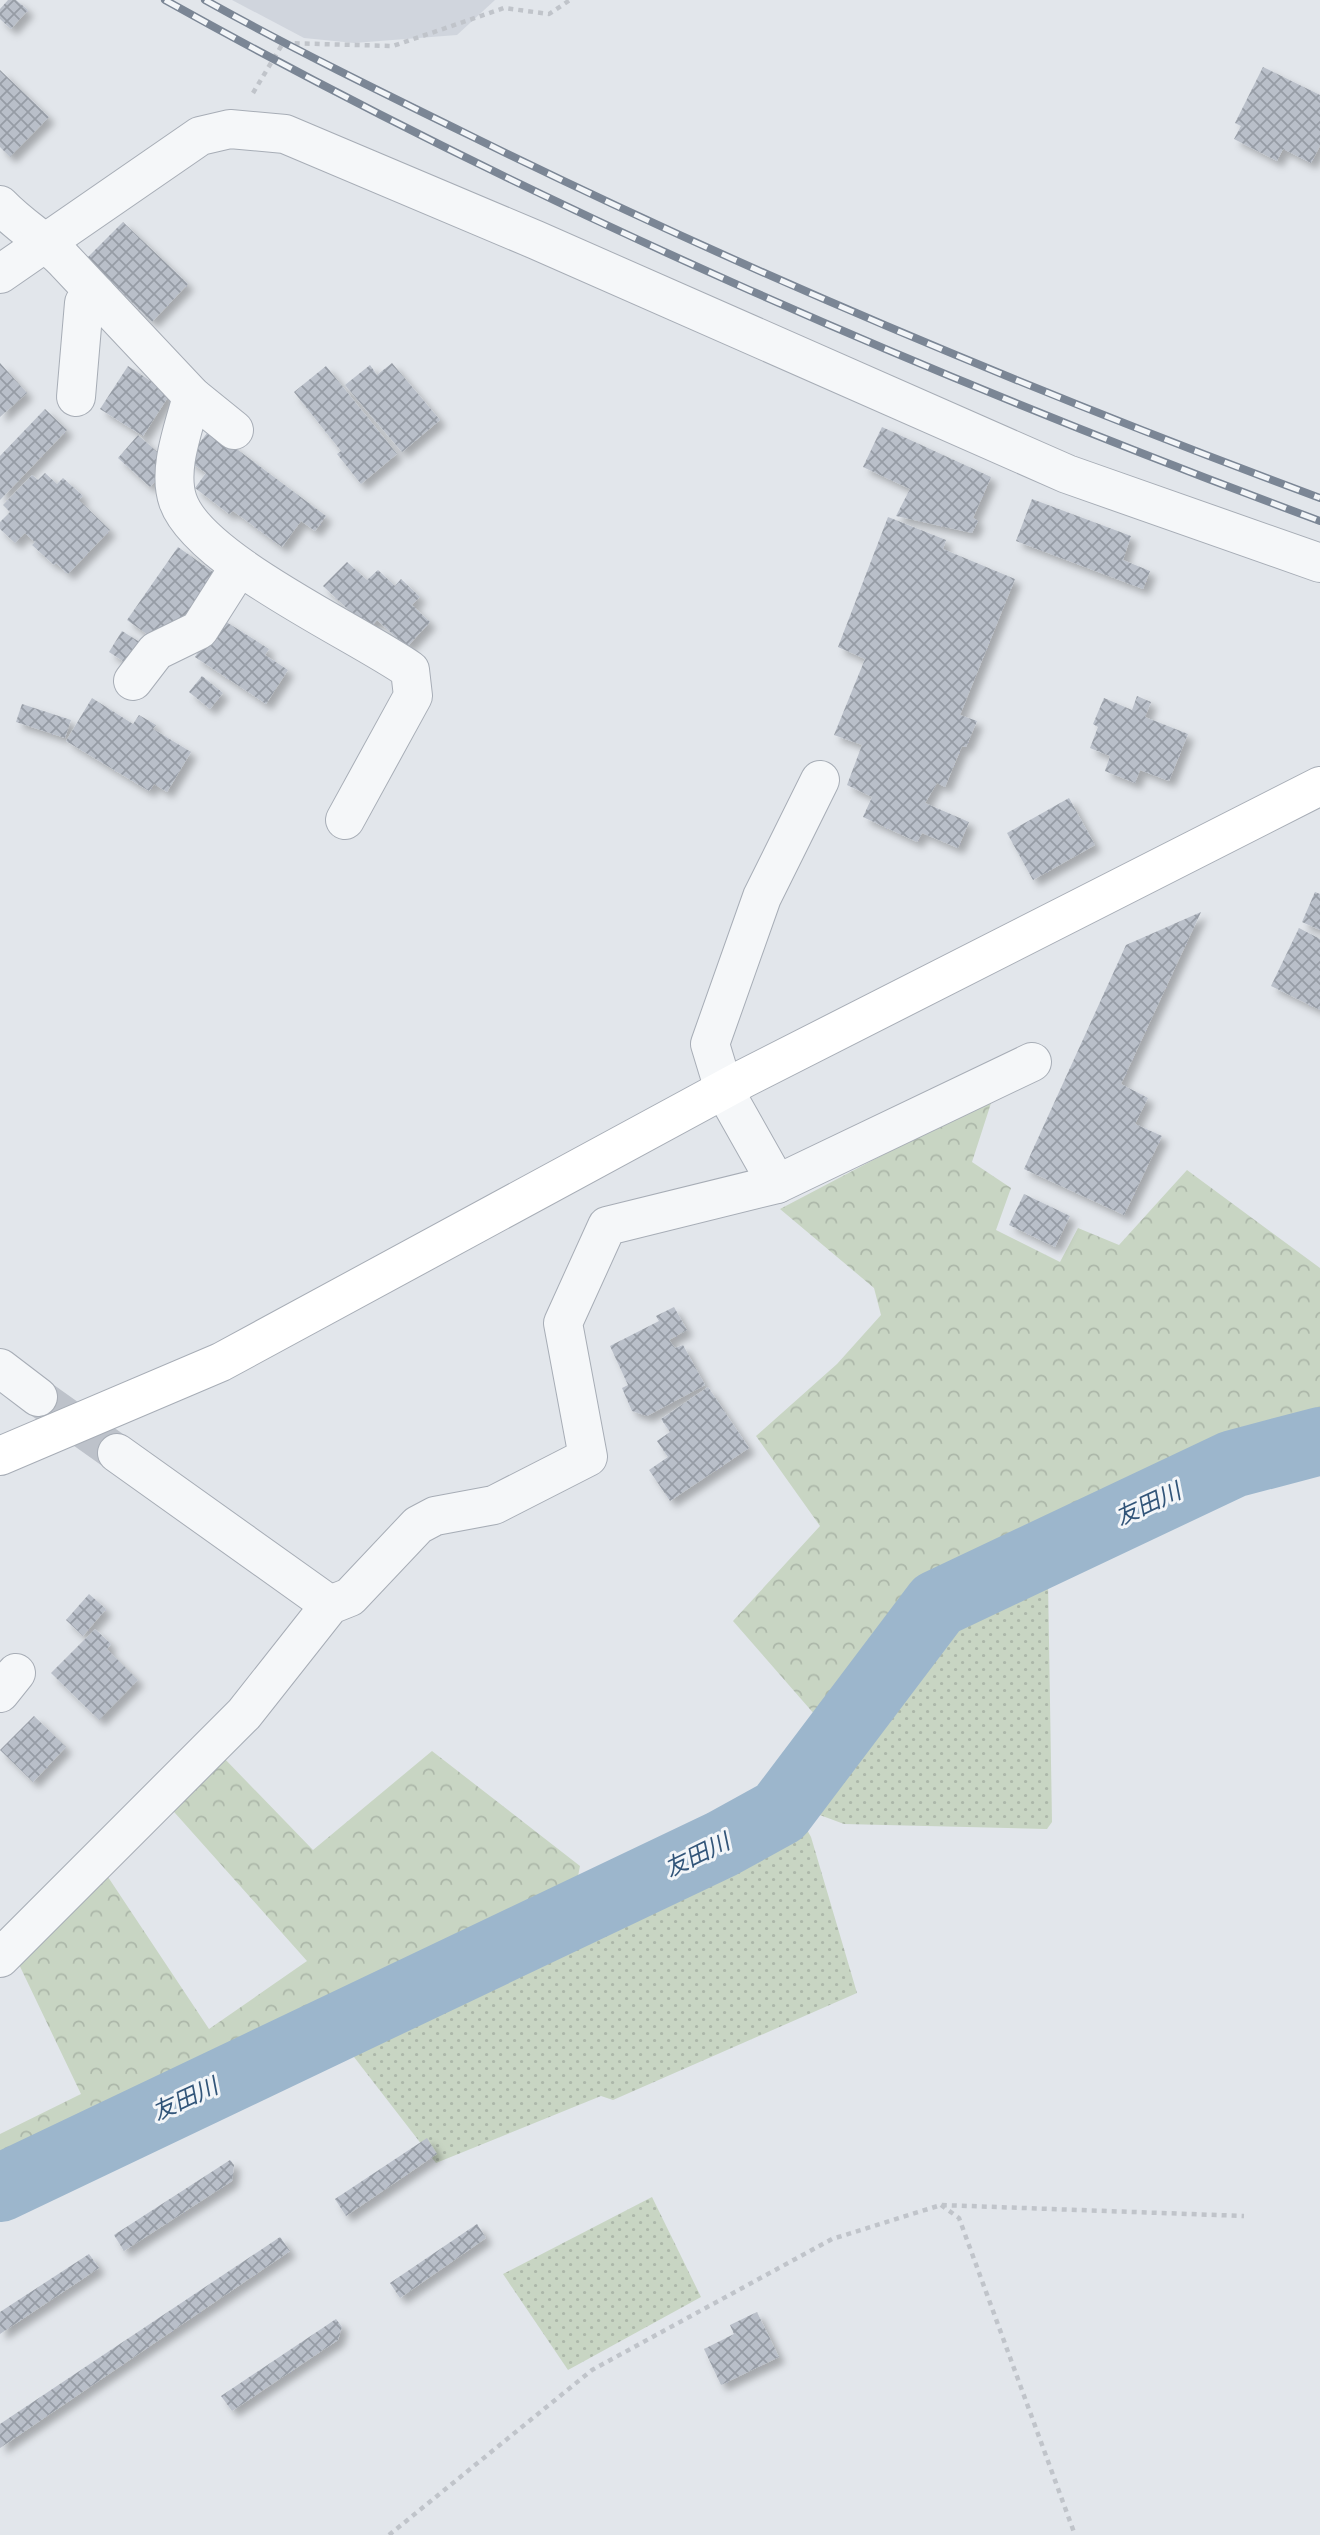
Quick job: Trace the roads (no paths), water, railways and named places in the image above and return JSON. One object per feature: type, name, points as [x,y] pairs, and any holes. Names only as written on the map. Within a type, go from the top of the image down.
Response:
[{"type":"street","points":[[0,274],[200,136],[230,129],[285,134],[536,240],[1067,474],[1320,563]]},
{"type":"street","points":[[0,205],[21,228],[46,242],[192,396],[234,430]]},
{"type":"street","points":[[76,397],[84,303],[96,294]]},
{"type":"street","points":[[192,396],[174,474],[178,503],[204,537],[239,567],[410,670],[413,696],[345,820]]},
{"type":"street","points":[[133,681],[156,651],[199,630],[239,567]]},
{"type":"street","points":[[777,1184],[724,1090],[710,1044],[762,897],[820,780]]},
{"type":"street","points":[[0,1456],[221,1362],[724,1090],[1320,786]]},
{"type":"street","points":[[0,1958],[244,1714],[330,1605],[350,1597],[418,1525],[435,1516],[494,1506],[588,1457],[563,1323],[607,1226],[777,1184],[1032,1062]]},
{"type":"street","points":[[0,1368],[38,1397]]},
{"type":"street","points":[[117,1453],[330,1605]]},
{"type":"waterway","name":"友田川","points":[[0,2188],[722,1844],[780,1812],[937,1604],[1233,1464],[1320,1441]]},
{"type":"tunnel","points":[[38,1397],[117,1453]]},
{"type":"railway","points":[[165,0],[446,148],[733,283],[1024,407],[1320,521]]},
{"type":"railway","points":[[205,0],[473,137],[786,283],[998,373],[1320,498]]}]
